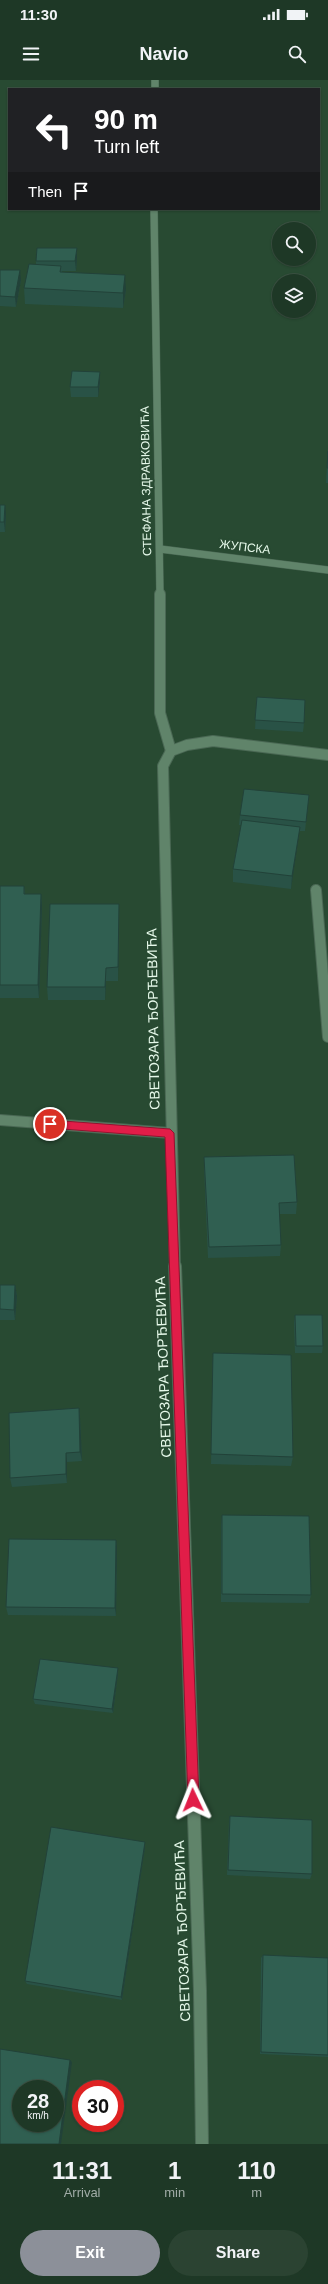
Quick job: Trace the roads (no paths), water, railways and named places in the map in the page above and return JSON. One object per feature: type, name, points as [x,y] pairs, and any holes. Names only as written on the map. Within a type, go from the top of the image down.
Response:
[{"type":"street","name":"СТЕФАНА ЗДРАВКОВИЋА","points":[[154,210],[160,548],[160,713],[171,751]]},
{"type":"street","name":"ЖУПСКА","points":[[160,548],[328,570]]},
{"type":"street","points":[[171,751],[187,745],[213,741],[328,755]]},
{"type":"street","name":"СВЕТОЗАРА ЂОРЂЕВИЋА","points":[[171,751],[163,766],[170,1133],[200,1983],[202,2144]]},
{"type":"street","points":[[316,890],[328,1037]]},
{"type":"street","points":[[0,1120],[170,1133]]}]
